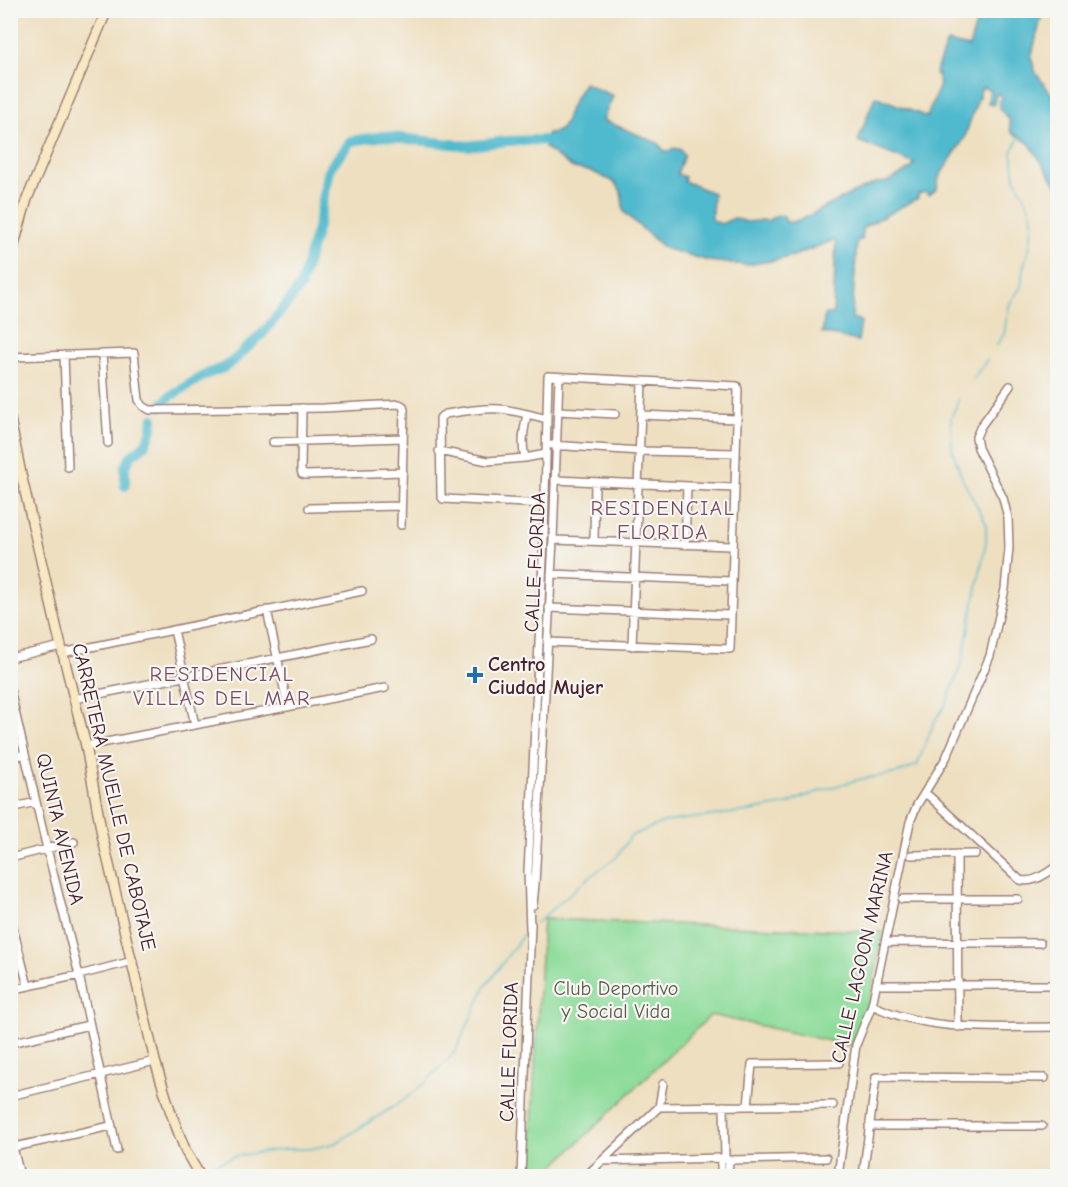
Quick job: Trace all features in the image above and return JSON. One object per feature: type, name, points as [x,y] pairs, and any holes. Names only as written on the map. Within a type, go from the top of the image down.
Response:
[{"type":"main road","points":[[10,263],[27,199],[107,10]]},
{"type":"main road","name":"CARRETERA MUELLE DE CABOTAJE","points":[[10,419],[61,649],[86,746],[102,835],[155,1061],[186,1152],[200,1176]]},
{"type":"street","points":[[10,357],[134,353],[139,400],[150,410],[399,404],[404,410],[401,525]]},
{"type":"street","points":[[102,354],[108,443]]},
{"type":"street","points":[[64,355],[68,468]]},
{"type":"street","name":"CALLE FLORIDA","points":[[521,1176],[530,929],[528,872],[544,538],[548,376],[559,377],[558,411],[535,884],[530,929]]},
{"type":"street","points":[[547,642],[730,649],[737,386],[559,377]]},
{"type":"street","points":[[632,646],[642,382]]},
{"type":"street","name":"CALLE LAGOON MARINA","points":[[838,1176],[856,1045],[872,1005],[910,822],[917,805],[946,758],[990,656],[1005,589],[1009,547],[1008,518],[1003,498],[978,448],[976,437],[981,426],[1010,386]]},
{"type":"street","points":[[302,408],[302,474],[403,472]]},
{"type":"street","points":[[544,504],[443,499],[441,496],[440,418],[473,410],[499,409],[547,419]]},
{"type":"street","points":[[558,411],[615,414]]},
{"type":"street","points":[[525,458],[522,445],[527,414]]},
{"type":"street","points":[[641,415],[736,419]]},
{"type":"street","points":[[273,442],[404,438]]},
{"type":"street","points":[[547,445],[640,451],[736,453]]},
{"type":"street","points":[[440,451],[488,461],[546,454]]},
{"type":"street","points":[[10,476],[21,474]]},
{"type":"street","points":[[555,480],[734,488]]},
{"type":"street","points":[[594,542],[596,482]]},
{"type":"street","points":[[685,545],[687,486]]},
{"type":"street","points":[[309,508],[401,506]]},
{"type":"street","points":[[553,540],[732,546]]},
{"type":"street","points":[[551,574],[731,580]]},
{"type":"street","points":[[10,658],[174,630],[362,591]]},
{"type":"street","points":[[549,608],[730,615]]},
{"type":"street","points":[[267,610],[288,707]]},
{"type":"street","points":[[174,630],[195,725]]},
{"type":"street","points":[[74,699],[371,639]]},
{"type":"street","points":[[86,746],[385,688]]},
{"type":"street","name":"QUINTA AVENIDA","points":[[10,690],[79,975],[117,1150]]},
{"type":"street","points":[[10,758],[25,754]]},
{"type":"street","points":[[924,794],[929,796],[1020,880],[1027,882],[1033,880],[1058,866]]},
{"type":"street","points":[[10,808],[36,802]]},
{"type":"street","points":[[10,858],[74,842]]},
{"type":"street","points":[[957,854],[958,1027]]},
{"type":"street","points":[[911,855],[975,854]]},
{"type":"street","points":[[902,899],[1018,899]]},
{"type":"street","points":[[10,916],[28,986]]},
{"type":"street","points":[[885,942],[1040,943]]},
{"type":"street","points":[[10,990],[133,961]]},
{"type":"street","points":[[881,985],[1058,985]]},
{"type":"street","points":[[872,1005],[900,1017],[958,1027],[1058,1027]]},
{"type":"street","points":[[10,1043],[89,1025]]},
{"type":"street","points":[[10,1096],[155,1061]]},
{"type":"street","points":[[748,1106],[752,1064],[839,1063]]},
{"type":"street","points":[[863,1176],[876,1077],[1045,1078]]},
{"type":"street","points":[[586,1176],[659,1107],[663,1084]]},
{"type":"street","points":[[659,1107],[833,1105]]},
{"type":"street","points":[[724,1106],[725,1159],[729,1176]]},
{"type":"street","points":[[12,1148],[111,1126]]},
{"type":"street","points":[[869,1126],[1042,1126]]},
{"type":"street","points":[[10,1135],[20,1176]]},
{"type":"street","points":[[602,1161],[826,1158]]},
{"type":"street","points":[[721,1176],[725,1159]]},
{"type":"green space","name":"Club Deportivo y Social Vida","points":[[543,919],[883,932],[868,1009],[852,1046],[711,1015],[550,1170],[550,1176],[529,1176]]},
{"type":"water","points":[[969,11],[1043,11],[1031,58],[1036,73],[1057,102],[1057,186],[1029,143],[1011,132],[1009,119],[999,108],[1001,95],[996,94],[994,105],[988,103],[990,90],[982,87],[964,139],[939,177],[937,189],[929,195],[925,192],[918,194],[918,198],[862,228],[862,240],[857,240],[852,318],[861,321],[858,341],[822,333],[825,314],[833,314],[836,243],[834,240],[793,256],[746,265],[709,261],[664,248],[624,212],[621,191],[617,185],[591,171],[573,168],[545,148],[547,133],[554,133],[562,128],[573,101],[584,83],[613,96],[603,120],[658,143],[665,152],[674,148],[681,150],[684,155],[677,174],[685,177],[684,181],[713,193],[712,220],[721,224],[734,218],[747,222],[767,221],[784,216],[786,222],[793,222],[850,194],[876,183],[887,182],[913,167],[915,164],[858,141],[875,96],[927,117],[940,84],[935,74],[947,42],[969,47],[978,18]]},
{"type":"waterway","points":[[161,406],[169,397],[193,382],[232,362],[265,331],[300,287],[318,226],[329,169],[351,141],[384,136],[468,146],[507,141],[544,140],[561,144]]},
{"type":"waterway","points":[[996,346],[1004,334],[1010,303],[1021,287],[1023,268],[1031,242],[1032,218],[1027,201],[1015,178],[1012,152],[1020,136]]},
{"type":"waterway","points":[[973,379],[987,360]]},
{"type":"waterway","points":[[536,923],[588,878],[616,858],[631,836],[664,822],[788,804],[829,788],[861,779],[898,773],[917,765],[934,722],[945,706],[962,663],[986,542],[986,523],[962,478],[952,449],[951,418],[959,398]]},
{"type":"waterway","points":[[125,486],[125,467],[131,456],[144,446],[151,433],[153,419]]},
{"type":"waterway","points":[[205,1168],[235,1156],[286,1149],[310,1149],[336,1143],[404,1100],[425,1083],[455,1052],[485,987],[523,935]]},
{"type":"waterway","points":[[187,1176],[191,1175]]},
{"type":"place","name":"Centro Ciudad Mujer","points":[[475,675]]},
{"type":"district","name":"RESIDENCIAL FLORIDA","points":[[663,520]]},
{"type":"district","name":"RESIDENCIAL VILLAS DEL MAR","points":[[222,686]]}]
